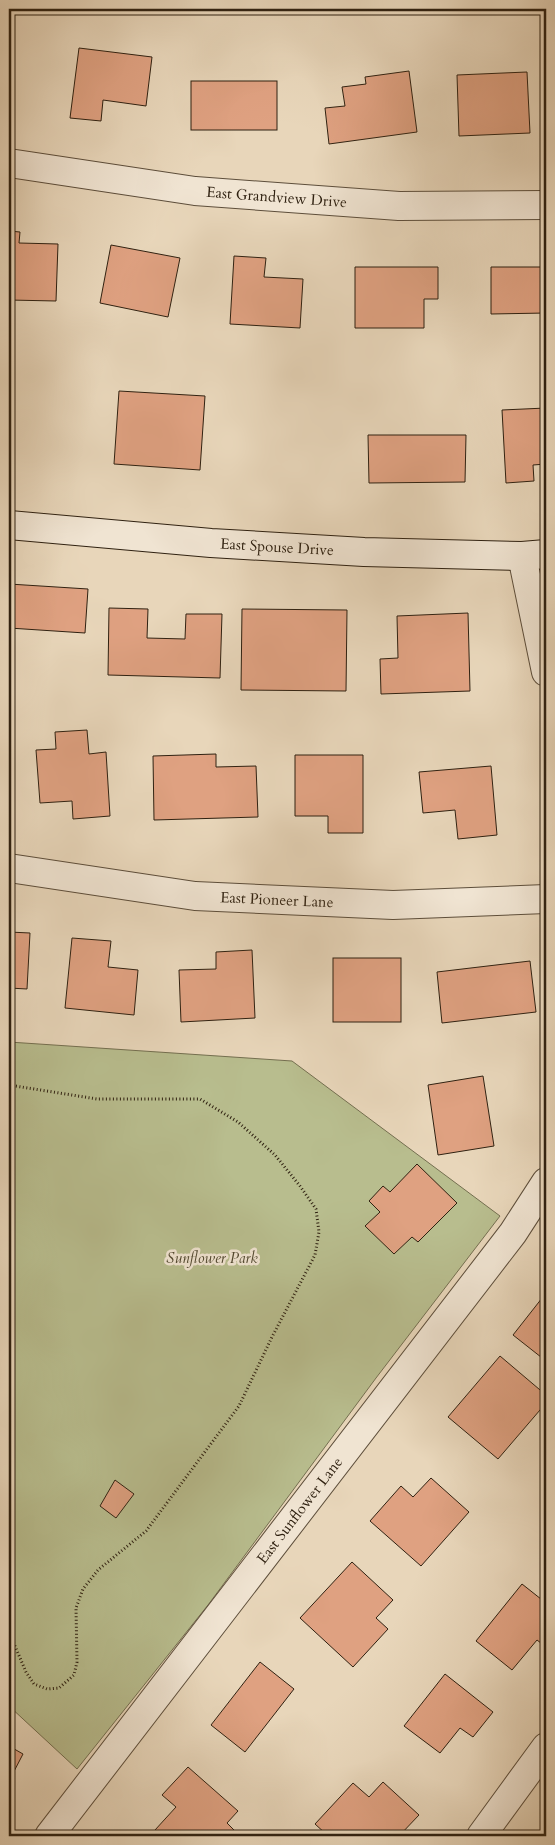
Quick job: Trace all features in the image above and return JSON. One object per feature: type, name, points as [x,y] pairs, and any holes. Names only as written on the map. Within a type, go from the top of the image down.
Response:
[{"type":"street","name":"East Grandview Drive","points":[[9,163],[195,192],[399,206],[546,206]]},
{"type":"street","name":"East Spouse Drive","points":[[9,525],[210,543],[364,552],[534,555]]},
{"type":"street","points":[[534,555],[546,672]]},
{"type":"street","name":"East Pioneer Lane","points":[[9,868],[194,896],[393,904],[546,899]]},
{"type":"street","name":"East Sunflower Lane","points":[[49,1836],[513,1233],[546,1182]]},
{"type":"street","points":[[481,1836],[546,1747]]},
{"type":"path","points":[[9,1085],[97,1099],[200,1100],[238,1122],[275,1155],[316,1209],[319,1232],[315,1255],[239,1406],[146,1531],[98,1570],[83,1589],[76,1608],[77,1662],[74,1675],[59,1688],[47,1689],[34,1684],[26,1672],[9,1632]]},
{"type":"green space","name":"Sunflower Park","points":[[9,1042],[292,1061],[500,1216],[376,1378],[208,1605],[77,1769],[9,1706]]},
{"type":"building","points":[[79,48],[152,57],[146,106],[103,100],[101,121],[70,118]]},
{"type":"building","points":[[409,71],[417,132],[329,144],[325,108],[345,106],[342,87],[366,84],[365,77]]},
{"type":"building","points":[[527,72],[530,133],[459,136],[457,75]]},
{"type":"building","points":[[191,81],[277,81],[277,130],[191,130]]},
{"type":"building","points":[[9,231],[20,232],[19,243],[58,244],[56,301],[9,300]]},
{"type":"building","points":[[111,245],[180,258],[168,317],[100,303]]},
{"type":"building","points":[[234,256],[266,258],[264,277],[303,279],[300,328],[230,324]]},
{"type":"building","points":[[355,267],[438,267],[438,299],[424,299],[424,328],[355,328]]},
{"type":"building","points":[[491,267],[546,267],[546,313],[491,314]]},
{"type":"building","points":[[119,391],[205,396],[200,470],[114,464]]},
{"type":"building","points":[[546,408],[546,464],[533,465],[534,481],[506,483],[502,410]]},
{"type":"building","points":[[368,435],[466,435],[465,482],[369,483]]},
{"type":"building","points":[[9,584],[88,589],[85,633],[9,628]]},
{"type":"building","points":[[109,608],[148,609],[147,638],[185,639],[186,614],[222,614],[220,678],[108,675]]},
{"type":"building","points":[[242,609],[347,610],[346,691],[241,690]]},
{"type":"building","points":[[468,613],[470,691],[381,694],[380,659],[398,658],[397,616]]},
{"type":"building","points":[[87,730],[89,754],[106,752],[110,816],[73,819],[72,801],[40,803],[36,750],[56,749],[55,732]]},
{"type":"building","points":[[216,754],[216,767],[256,766],[258,817],[154,820],[153,756]]},
{"type":"building","points":[[295,755],[363,755],[363,833],[328,833],[328,816],[295,816]]},
{"type":"building","points":[[491,766],[497,835],[458,839],[455,810],[423,813],[419,772]]},
{"type":"building","points":[[9,932],[30,933],[27,989],[9,988]]},
{"type":"building","points":[[72,938],[111,941],[108,967],[138,970],[134,1015],[65,1008]]},
{"type":"building","points":[[252,950],[255,1018],[181,1022],[179,970],[216,969],[216,952]]},
{"type":"building","points":[[333,958],[401,958],[401,1022],[333,1022]]},
{"type":"building","points":[[530,961],[536,1012],[442,1023],[437,972]]},
{"type":"building","points":[[483,1076],[494,1146],[438,1155],[428,1085]]},
{"type":"building","points":[[417,1164],[457,1203],[418,1242],[412,1237],[394,1254],[365,1226],[380,1212],[369,1201],[383,1186],[390,1192]]},
{"type":"building","points":[[546,1293],[546,1361],[513,1335]]},
{"type":"building","points":[[500,1356],[546,1395],[546,1403],[498,1459],[448,1417]]},
{"type":"building","points":[[431,1478],[469,1512],[421,1566],[370,1521],[401,1486],[413,1497]]},
{"type":"building","points":[[115,1480],[134,1494],[116,1518],[100,1506]]},
{"type":"building","points":[[352,1562],[393,1600],[376,1618],[388,1629],[353,1667],[300,1618]]},
{"type":"building","points":[[522,1584],[546,1603],[546,1647],[537,1640],[512,1670],[476,1641]]},
{"type":"building","points":[[260,1662],[294,1689],[245,1752],[211,1725]]},
{"type":"building","points":[[445,1674],[493,1712],[473,1737],[460,1728],[440,1753],[404,1726]]},
{"type":"building","points":[[9,1746],[23,1754],[9,1781]]},
{"type":"building","points":[[188,1767],[238,1811],[227,1823],[237,1833],[234,1836],[163,1836],[155,1830],[176,1807],[162,1795]]},
{"type":"building","points":[[383,1782],[419,1815],[399,1836],[325,1836],[326,1834],[315,1824],[353,1783],[369,1797]]}]
